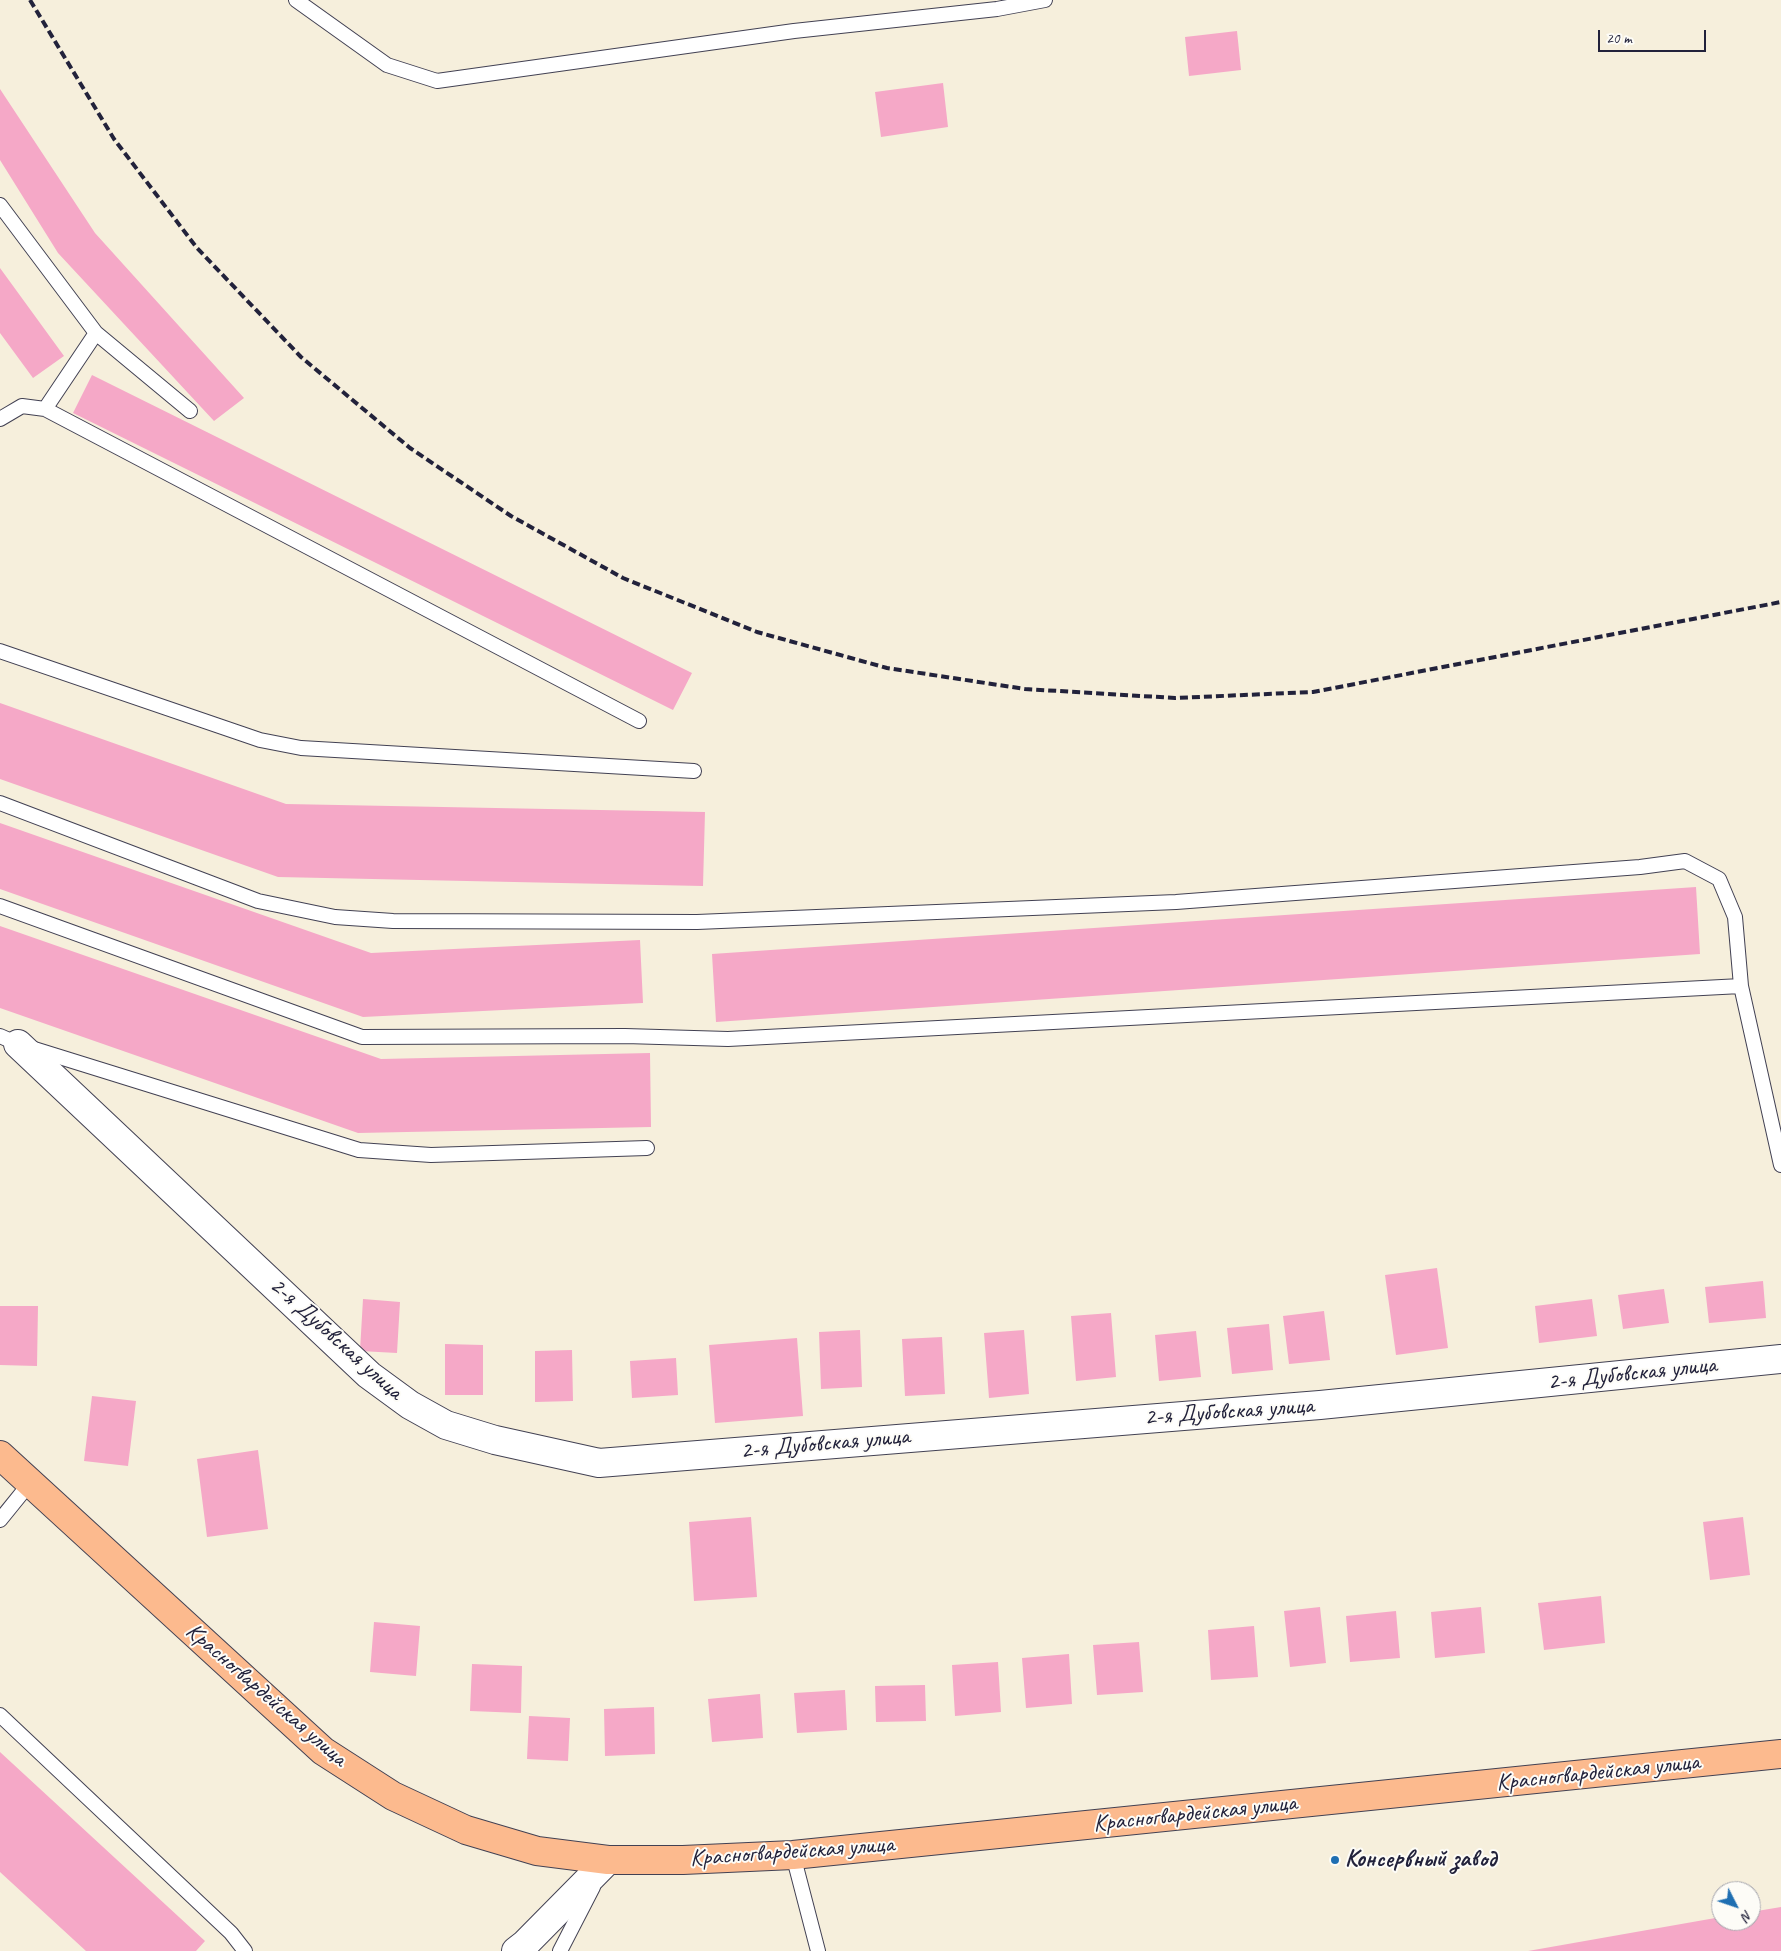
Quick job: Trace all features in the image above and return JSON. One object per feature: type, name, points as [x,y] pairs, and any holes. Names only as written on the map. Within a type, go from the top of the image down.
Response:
[{"type":"main road","name":"Красногвардейская улица","points":[[0,1455],[323,1751],[392,1796],[466,1830],[537,1851],[608,1860],[683,1860],[793,1855],[1781,1754]]},
{"type":"street","name":"2-я Дубовская улица","points":[[9,1040],[369,1375],[410,1405],[446,1425],[495,1440],[600,1463],[1320,1405],[1781,1359]]},
{"type":"street","points":[[516,1951],[526,1944],[608,1860]]},
{"type":"lane","points":[[296,0],[387,65],[438,81],[794,31],[997,10],[1045,0]]},
{"type":"lane","points":[[0,205],[96,333],[190,411]]},
{"type":"lane","points":[[44,409],[96,333]]},
{"type":"lane","points":[[0,419],[22,406],[44,409],[639,721]]},
{"type":"lane","points":[[0,651],[260,740],[301,748],[694,771]]},
{"type":"lane","points":[[0,803],[258,901],[334,917],[393,921],[696,922],[1176,902],[1685,861],[1719,879],[1735,917],[1741,986],[1781,1165]]},
{"type":"lane","points":[[0,906],[362,1037],[625,1036],[728,1039],[1741,986]]},
{"type":"lane","points":[[9,1040],[359,1150],[431,1155],[646,1148]]},
{"type":"lane","points":[[0,1520],[30,1483]]},
{"type":"lane","points":[[0,1715],[231,1933],[245,1951]]},
{"type":"lane","points":[[793,1855],[818,1951]]},
{"type":"lane","points":[[560,1951],[608,1860]]},
{"type":"building","points":[[1237,31],[1241,70],[1189,76],[1185,37]]},
{"type":"building","points":[[943,83],[948,127],[881,137],[875,92]]},
{"type":"building","points":[[0,89],[95,233],[244,398],[214,421],[58,253],[0,160]]},
{"type":"building","points":[[0,268],[64,356],[33,378],[0,333]]},
{"type":"building","points":[[92,375],[692,673],[673,710],[73,413]]},
{"type":"building","points":[[0,703],[286,804],[705,812],[703,886],[278,877],[0,779]]},
{"type":"building","points":[[0,823],[371,953],[640,940],[643,1003],[363,1017],[0,889]]},
{"type":"building","points":[[1696,887],[1700,954],[716,1022],[712,954]]},
{"type":"building","points":[[0,926],[381,1059],[650,1053],[651,1127],[358,1133],[0,1008]]},
{"type":"building","points":[[1437,1268],[1448,1348],[1396,1355],[1385,1275]]},
{"type":"building","points":[[1763,1281],[1766,1318],[1709,1323],[1705,1287]]},
{"type":"building","points":[[1664,1289],[1669,1323],[1623,1329],[1618,1295]]},
{"type":"building","points":[[363,1299],[400,1302],[397,1353],[360,1351]]},
{"type":"building","points":[[1592,1299],[1597,1336],[1539,1343],[1535,1306]]},
{"type":"building","points":[[0,1306],[38,1306],[37,1366],[0,1365]]},
{"type":"building","points":[[1324,1311],[1330,1360],[1289,1364],[1283,1316]]},
{"type":"building","points":[[1111,1313],[1116,1377],[1076,1381],[1071,1316]]},
{"type":"building","points":[[1269,1324],[1273,1370],[1232,1374],[1227,1328]]},
{"type":"building","points":[[860,1330],[862,1387],[821,1389],[819,1332]]},
{"type":"building","points":[[1024,1330],[1029,1394],[989,1398],[984,1333]]},
{"type":"building","points":[[1196,1331],[1201,1377],[1159,1381],[1155,1335]]},
{"type":"building","points":[[942,1337],[945,1394],[905,1396],[902,1339]]},
{"type":"building","points":[[797,1338],[803,1416],[715,1423],[709,1345]]},
{"type":"building","points":[[445,1344],[483,1345],[483,1395],[445,1395]]},
{"type":"building","points":[[572,1350],[573,1401],[535,1402],[535,1351]]},
{"type":"building","points":[[676,1358],[678,1395],[632,1398],[630,1361]]},
{"type":"building","points":[[92,1396],[136,1401],[128,1466],[84,1461]]},
{"type":"building","points":[[258,1450],[268,1529],[207,1537],[197,1459]]},
{"type":"building","points":[[751,1517],[757,1597],[694,1601],[689,1522]]},
{"type":"building","points":[[1743,1517],[1750,1575],[1710,1580],[1703,1522]]},
{"type":"building","points":[[1601,1596],[1605,1643],[1544,1650],[1538,1603]]},
{"type":"building","points":[[1320,1607],[1326,1663],[1290,1667],[1284,1611]]},
{"type":"building","points":[[1481,1607],[1485,1653],[1435,1658],[1431,1612]]},
{"type":"building","points":[[1396,1611],[1400,1658],[1350,1662],[1346,1616]]},
{"type":"building","points":[[374,1622],[420,1626],[416,1676],[370,1672]]},
{"type":"building","points":[[1254,1626],[1258,1677],[1211,1680],[1208,1630]]},
{"type":"building","points":[[1139,1642],[1143,1692],[1097,1695],[1093,1645]]},
{"type":"building","points":[[1069,1654],[1072,1704],[1026,1708],[1022,1658]]},
{"type":"building","points":[[998,1662],[1001,1712],[955,1716],[952,1665]]},
{"type":"building","points":[[472,1664],[522,1666],[521,1713],[470,1711]]},
{"type":"building","points":[[925,1685],[926,1721],[876,1722],[875,1686]]},
{"type":"building","points":[[845,1690],[847,1730],[797,1733],[794,1693]]},
{"type":"building","points":[[760,1694],[763,1738],[712,1742],[708,1699]]},
{"type":"building","points":[[654,1707],[655,1754],[605,1756],[604,1709]]},
{"type":"building","points":[[529,1716],[570,1718],[568,1761],[527,1759]]},
{"type":"building","points":[[0,1752],[205,1941],[196,1951],[86,1951],[0,1872]]},
{"type":"building","points":[[1781,1907],[1781,1951],[1528,1951],[1711,1919],[1711,1931],[1761,1931],[1761,1910]]},
{"type":"railway","points":[[30,0],[114,139],[197,248],[301,357],[410,448],[511,516],[623,578],[757,632],[887,668],[1025,689],[1175,698],[1313,692],[1781,602]]},
{"type":"place","name":"Консервный завод","points":[[1335,1860]]}]
